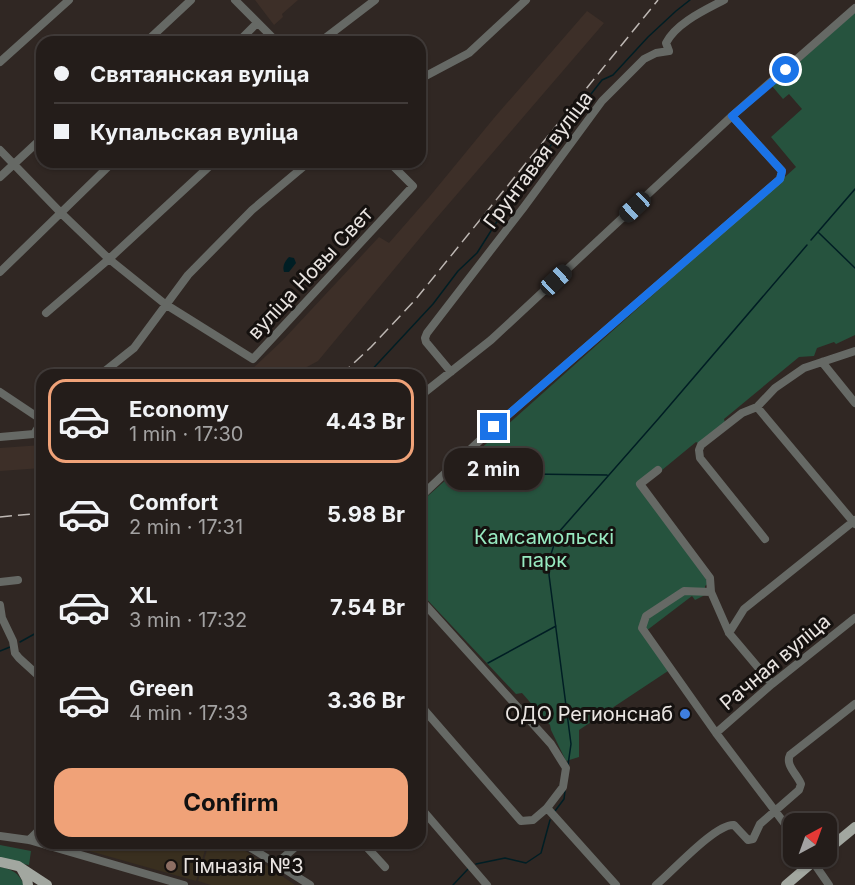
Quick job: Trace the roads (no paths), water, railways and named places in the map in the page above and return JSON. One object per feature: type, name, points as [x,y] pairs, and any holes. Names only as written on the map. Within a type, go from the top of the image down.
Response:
[{"type":"main road","points":[[837,842],[855,827]]},
{"type":"main road","points":[[0,862],[18,866],[47,885]]},
{"type":"main road","points":[[18,866],[24,873],[28,885]]},
{"type":"main road","points":[[786,885],[805,867]]},
{"type":"street","points":[[0,62],[69,0]]},
{"type":"street","points":[[152,36],[191,0]]},
{"type":"street","points":[[235,0],[271,36]]},
{"type":"street","points":[[328,36],[375,0]]},
{"type":"street","points":[[426,76],[469,53],[526,0]]},
{"type":"street","name":"Грунтавая вуліца","points":[[451,372],[426,342],[427,333],[602,101],[644,59],[656,53],[669,51],[666,44],[668,39],[685,23],[724,0]]},
{"type":"street","points":[[426,391],[500,332],[732,116],[855,8]]},
{"type":"street","points":[[244,36],[257,23]]},
{"type":"street","points":[[426,491],[494,427],[780,179],[782,171],[732,116]]},
{"type":"street","points":[[0,177],[36,144]]},
{"type":"street","points":[[0,150],[61,213],[110,259],[165,304]]},
{"type":"street","points":[[0,272],[107,168]]},
{"type":"street","points":[[46,313],[110,259],[208,168]]},
{"type":"street","points":[[108,369],[134,348],[188,275],[252,210],[302,168]]},
{"type":"street","name":"вуліца Новы Свет","points":[[165,304],[253,359],[413,186],[395,168]]},
{"type":"street","points":[[765,539],[700,458],[701,445],[742,412],[757,407],[775,388],[804,368],[855,351]]},
{"type":"street","points":[[822,362],[855,403]]},
{"type":"street","points":[[0,392],[36,417]]},
{"type":"street","points":[[729,633],[744,609],[854,522],[757,407]]},
{"type":"street","points":[[0,437],[34,435],[36,432]]},
{"type":"street","points":[[658,470],[639,484],[710,578],[711,592],[729,633],[772,684]]},
{"type":"street","points":[[0,582],[18,580]]},
{"type":"street","points":[[711,592],[684,591],[646,616],[642,628],[716,733],[783,822]]},
{"type":"street","points":[[0,605],[2,618],[13,641],[15,653],[36,674]]},
{"type":"street","points":[[426,606],[551,744],[566,768],[562,787],[547,808],[532,820],[521,821],[426,712]]},
{"type":"street","name":"Рачная вуліца","points":[[716,733],[772,684],[855,618]]},
{"type":"street","points":[[656,885],[699,846],[729,824],[734,825],[748,840],[753,839],[760,824],[799,790],[801,784],[789,765],[790,755],[855,704]]},
{"type":"street","points":[[547,808],[616,885]]},
{"type":"street","points":[[426,814],[487,885]]},
{"type":"street","points":[[29,840],[36,833]]},
{"type":"street","points":[[0,836],[36,842]]},
{"type":"street","points":[[60,849],[184,885]]},
{"type":"street","points":[[252,849],[310,885]]},
{"type":"street","points":[[276,864],[293,849]]},
{"type":"street","points":[[368,849],[385,867]]},
{"type":"street","points":[[819,867],[829,885]]},
{"type":"water","points":[[289,257],[294,258],[296,263],[289,272],[284,272],[284,264]]},
{"type":"waterway","points":[[373,369],[433,304],[458,271],[477,253],[544,154],[602,80],[613,75],[648,37],[690,0]]},
{"type":"waterway","points":[[811,240],[855,189]]},
{"type":"waterway","points":[[819,233],[855,268]]},
{"type":"waterway","points":[[568,765],[571,744],[549,575],[550,557],[558,533],[807,245]]},
{"type":"waterway","points":[[461,473],[607,475]]},
{"type":"waterway","points":[[488,663],[556,626]]},
{"type":"waterway","points":[[20,642],[36,633]]},
{"type":"waterway","points":[[0,651],[10,647]]},
{"type":"waterway","points":[[555,811],[564,799],[565,791]]},
{"type":"waterway","points":[[476,864],[505,858],[526,863],[541,853],[550,820]]},
{"type":"waterway","points":[[453,885],[468,869]]},
{"type":"railway","points":[[347,369],[416,299],[658,0]]},
{"type":"railway","points":[[0,517],[36,514]]},
{"type":"place","name":"ОДО Регионснаб","points":[[685,714]]},
{"type":"place","name":"Гімназія №3","points":[[171,866]]},
{"type":"park label","name":"Камсамольскі парк","points":[[544,548]]}]
